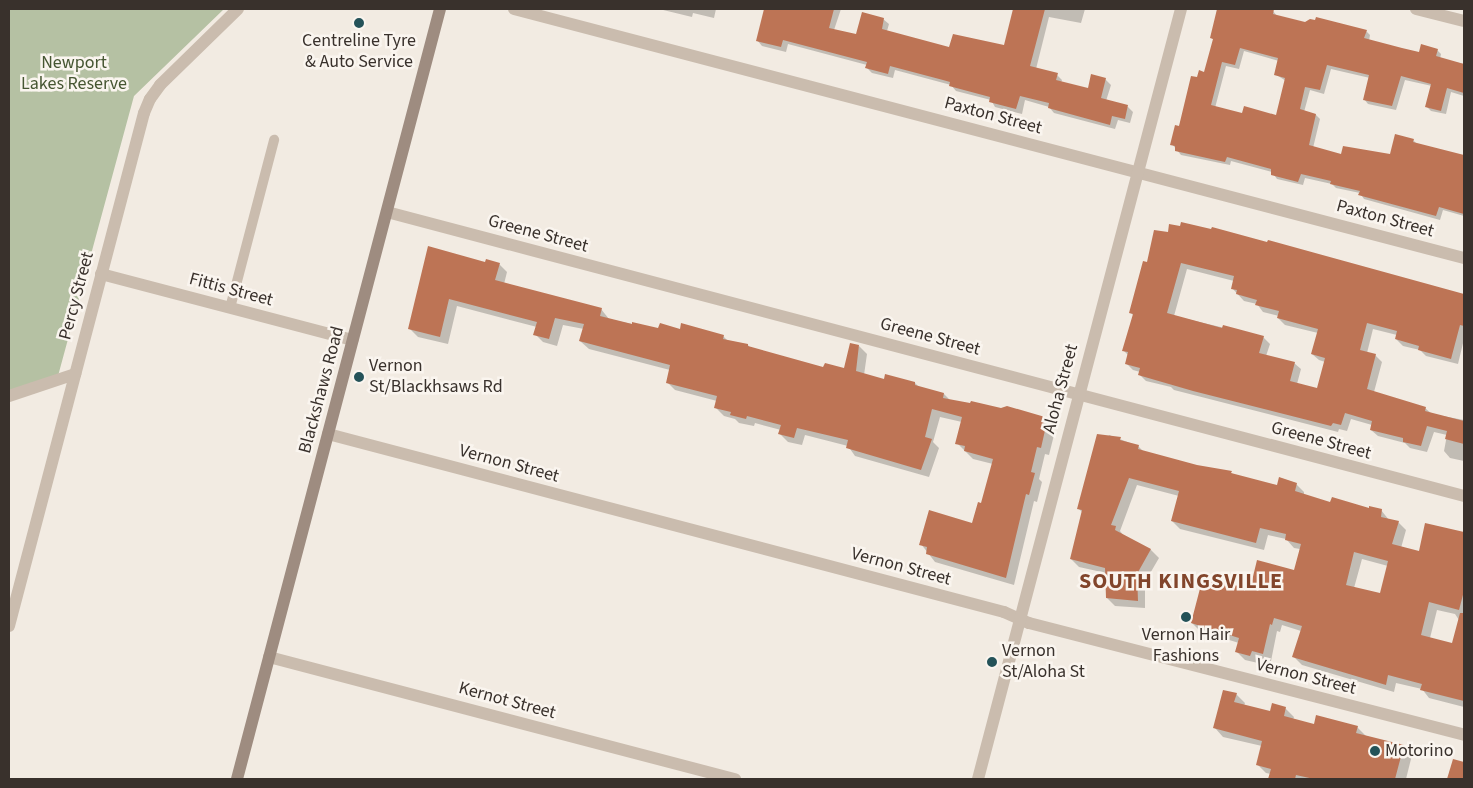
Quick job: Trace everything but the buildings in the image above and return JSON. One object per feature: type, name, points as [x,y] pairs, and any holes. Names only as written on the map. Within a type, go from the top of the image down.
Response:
[{"type":"main road","name":"Blackshaws Road","points":[[237,779],[440,9]]},
{"type":"street","name":"Percy Street","points":[[9,626],[144,113],[150,99],[160,85],[238,9]]},
{"type":"street","name":"Paxton Street","points":[[514,9],[1464,258]]},
{"type":"street","name":"Aloha Street","points":[[978,779],[1181,9]]},
{"type":"street","points":[[1416,9],[1464,22]]},
{"type":"street","name":"Greene Street","points":[[387,212],[1464,496]]},
{"type":"street","name":"Fittis Street","points":[[101,274],[353,340]]},
{"type":"street","points":[[9,396],[75,374]]},
{"type":"street","name":"Vernon Street","points":[[328,434],[995,610],[1029,623],[1464,735]]},
{"type":"street","name":"Kernot Street","points":[[269,657],[735,779]]},
{"type":"lane","points":[[230,308],[274,140]]},
{"type":"green space","name":"Newport Lakes Reserve","points":[[9,9],[224,9],[134,96],[58,376],[9,394]]},
{"type":"place","name":"Centreline Tyre & Auto Service","points":[[359,23]]},
{"type":"place","name":"Vernon St/Blackhsaws Rd","points":[[359,377]]},
{"type":"place","name":"Vernon Hair Fashions","points":[[1186,617]]},
{"type":"place","name":"Vernon St/Aloha St","points":[[992,662]]},
{"type":"place","name":"Motorino","points":[[1375,751]]},
{"type":"district","name":"SOUTH KINGSVILLE","points":[[1181,582]]}]
